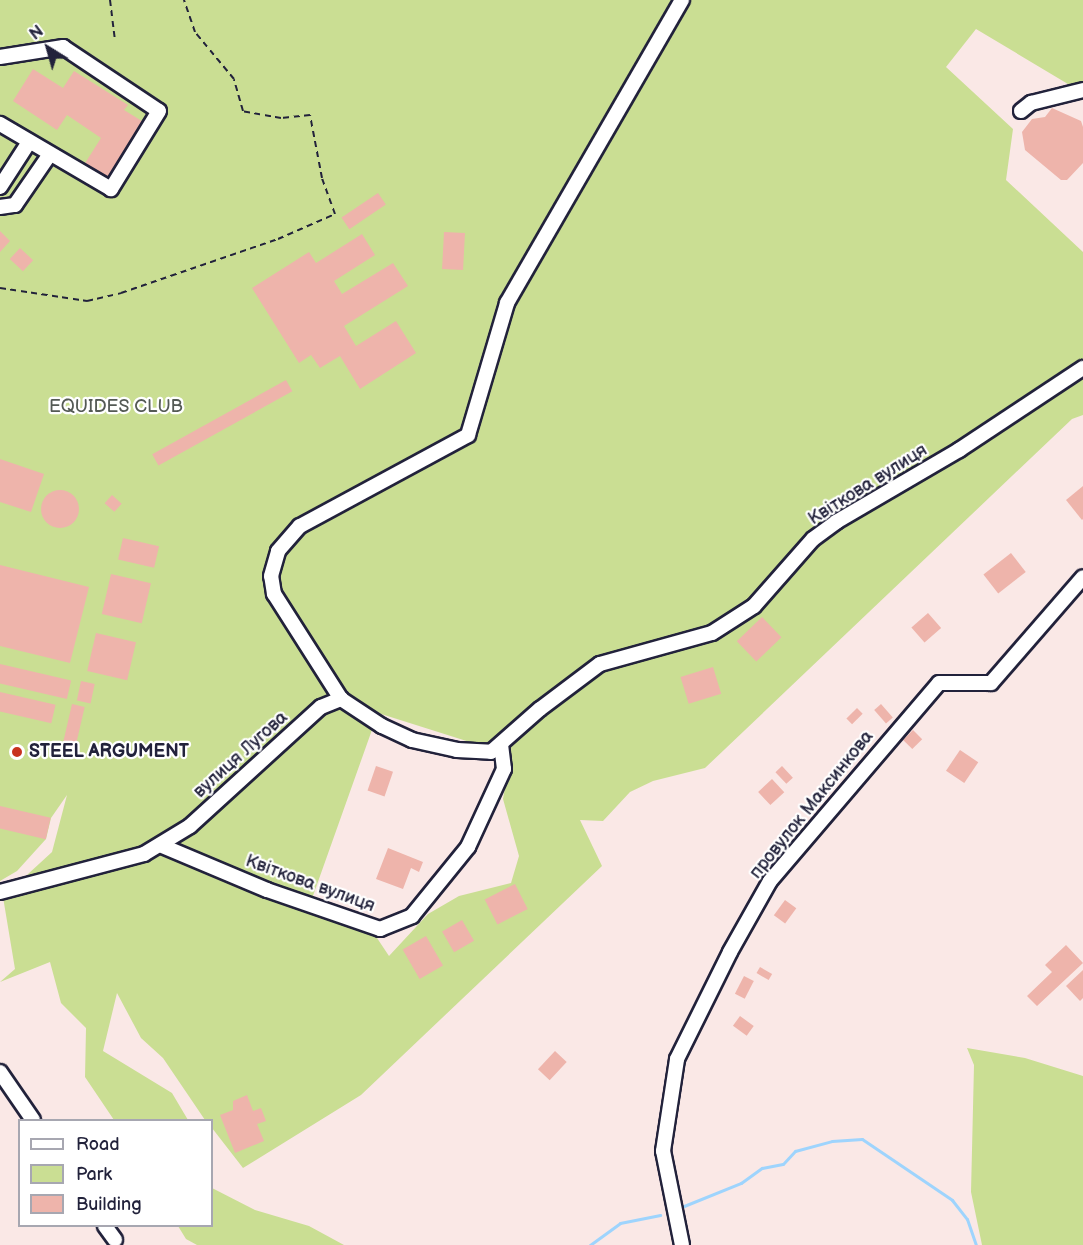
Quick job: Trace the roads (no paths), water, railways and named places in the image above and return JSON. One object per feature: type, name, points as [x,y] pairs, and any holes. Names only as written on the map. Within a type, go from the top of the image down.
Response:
[{"type":"street","points":[[501,744],[491,752],[457,750],[412,740],[382,726],[341,699],[274,594],[271,576],[278,550],[300,526],[468,435],[507,303],[682,0]]},
{"type":"street","points":[[0,57],[63,47],[157,106],[159,111],[111,189],[0,124]]},
{"type":"street","points":[[1022,111],[1031,103],[1083,90]]},
{"type":"street","points":[[0,187],[29,142]]},
{"type":"street","points":[[0,207],[8,209],[15,205],[50,154]]},
{"type":"street","name":"Квіткова вулиця","points":[[160,845],[267,890],[380,929],[412,916],[468,847],[504,769],[501,744],[540,708],[600,664],[712,633],[754,606],[813,539],[836,522],[959,450],[1083,368]]},
{"type":"street","name":"провулок Максинкова","points":[[682,1245],[663,1151],[677,1059],[770,881],[939,682],[991,683],[1083,577]]},
{"type":"street","name":"вулиця Лугова","points":[[0,892],[75,875],[144,854],[160,845],[190,826],[321,707],[341,699]]},
{"type":"street","points":[[0,1072],[32,1119]]},
{"type":"street","points":[[106,1227],[115,1240]]},
{"type":"waterway","points":[[679,1208],[741,1183],[762,1168],[783,1164],[795,1151],[832,1141],[862,1139],[952,1200],[967,1219],[976,1245]]},
{"type":"waterway","points":[[590,1245],[620,1223],[660,1215]]},
{"type":"place","name":"STEEL ARGUMENT","points":[[17,752]]},
{"type":"park label","name":"EQUIDES CLUB","points":[[116,407]]}]
